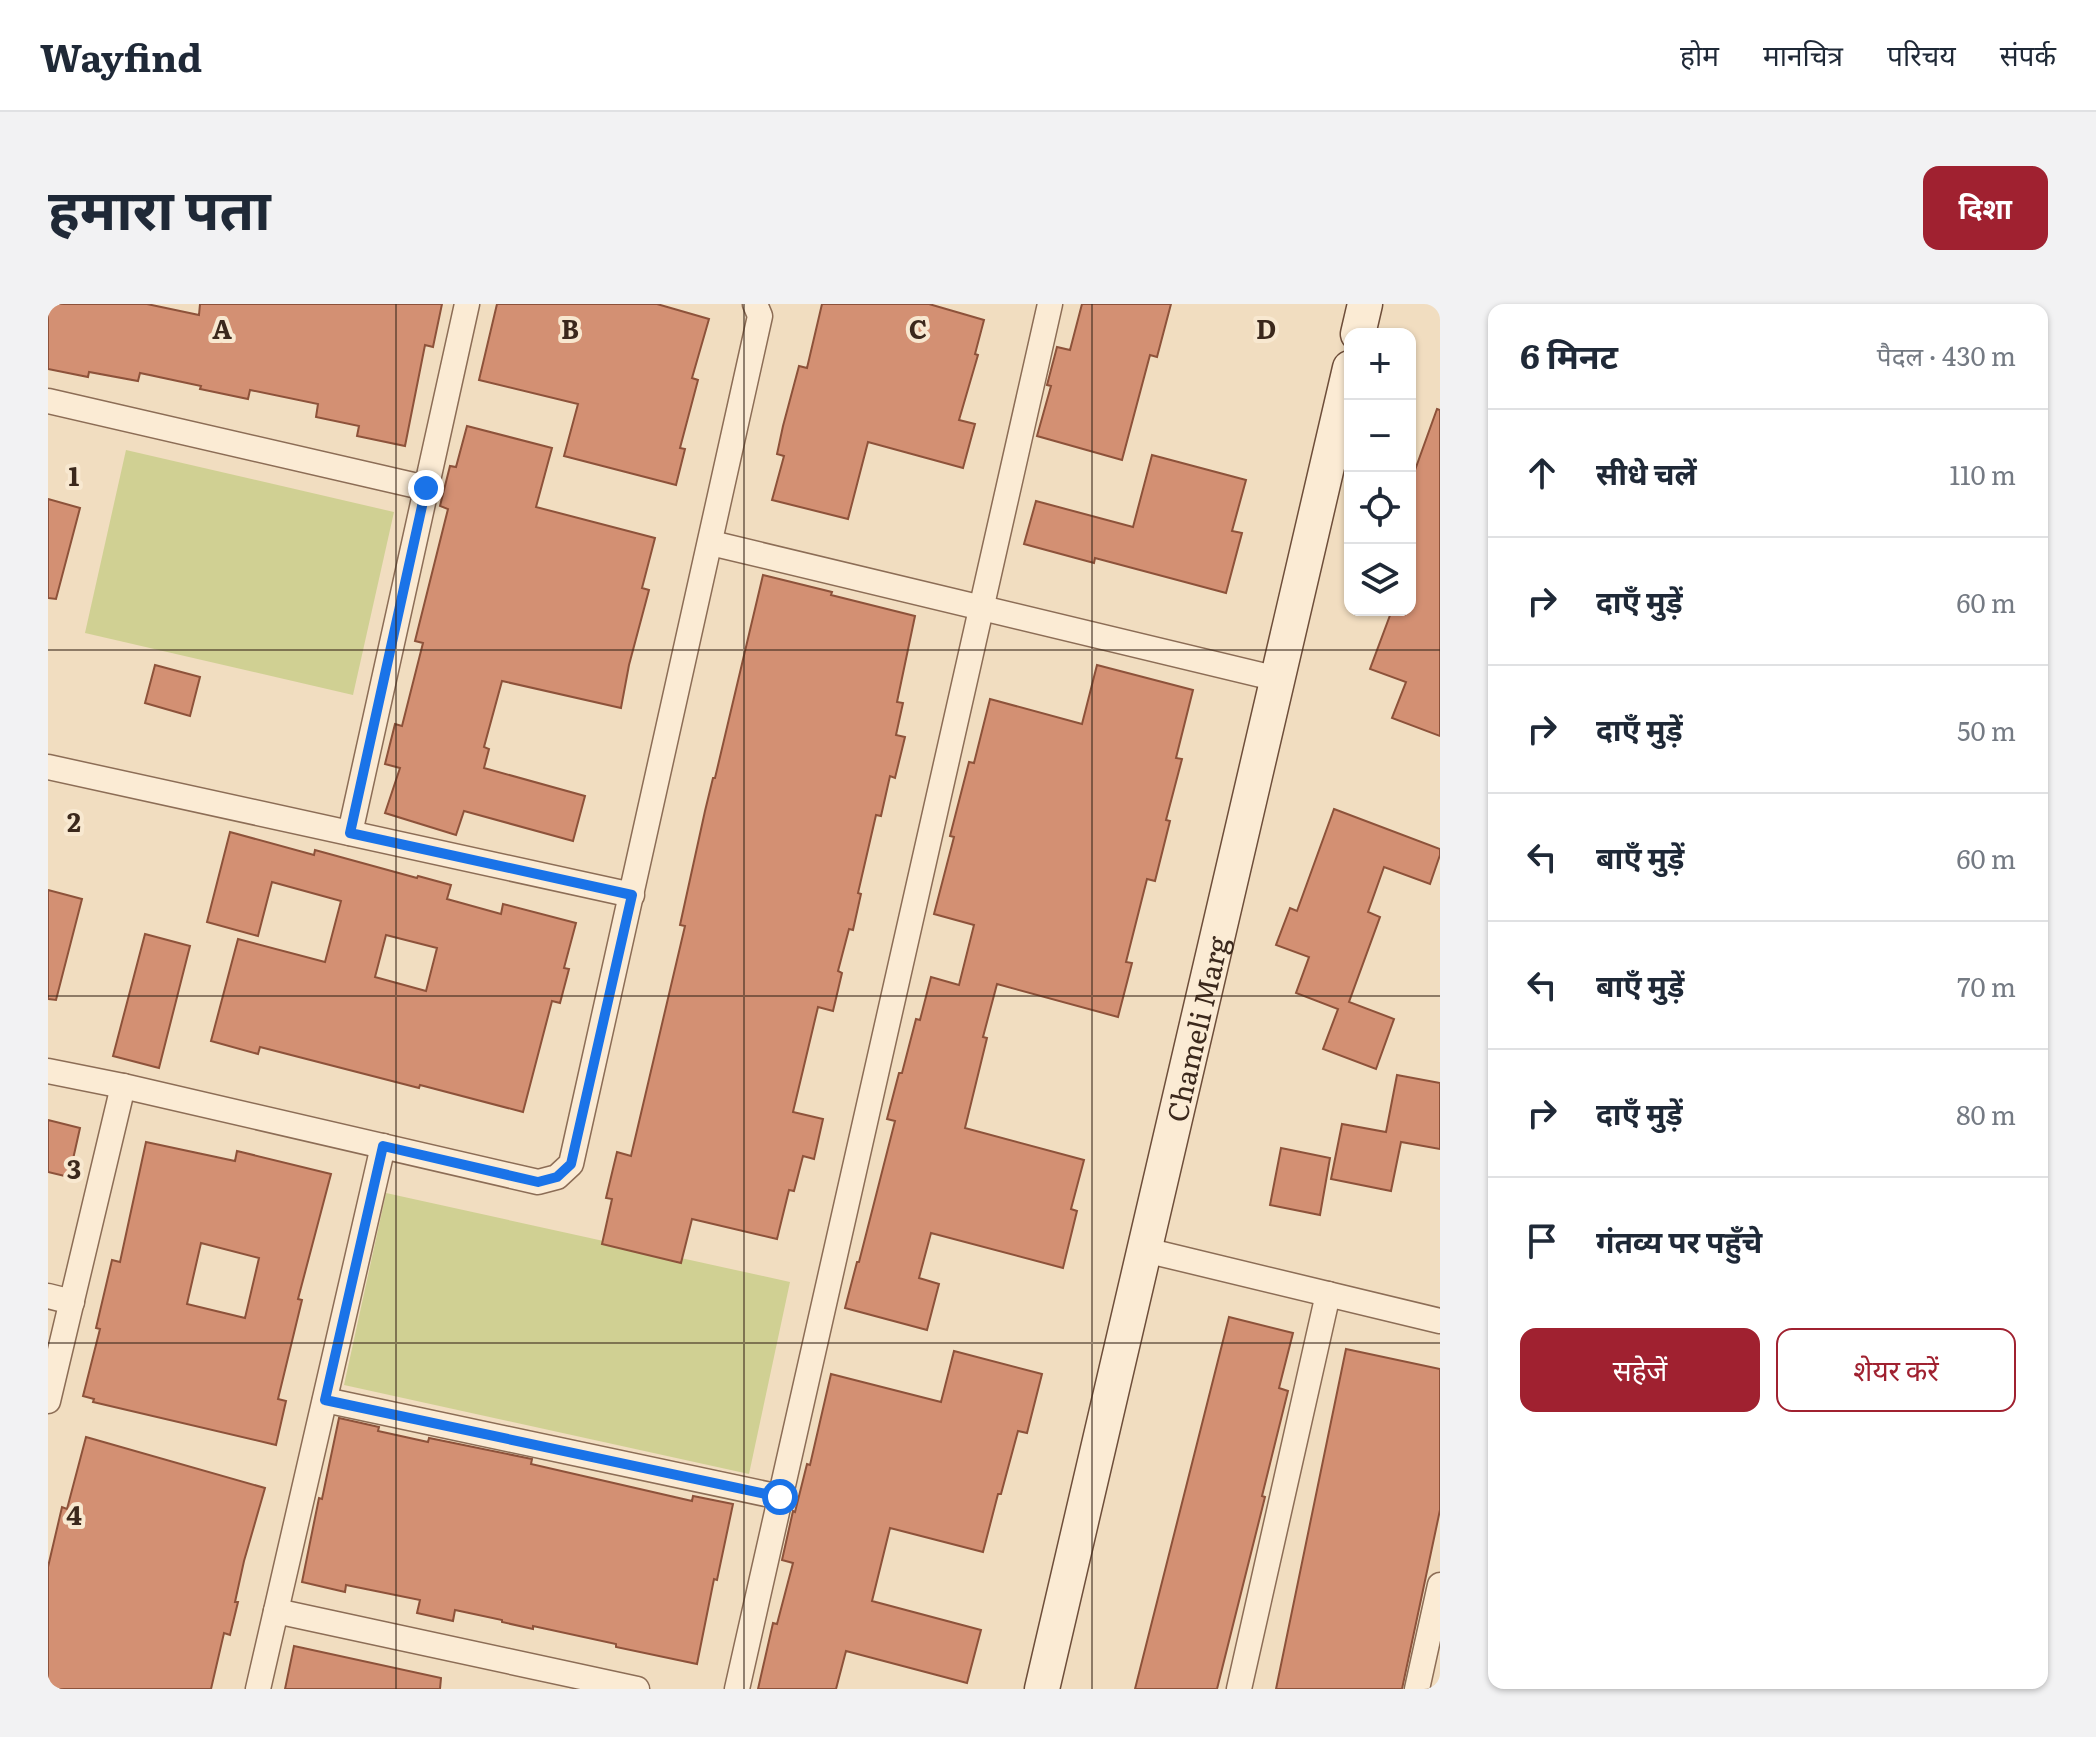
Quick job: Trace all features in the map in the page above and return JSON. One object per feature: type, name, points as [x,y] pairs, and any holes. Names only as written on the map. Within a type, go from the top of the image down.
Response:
[{"type":"street","points":[[350,833],[467,304]]},
{"type":"street","points":[[48,1071],[538,1182],[557,1177],[571,1164],[760,316],[755,304]]},
{"type":"street","points":[[737,1689],[1050,304]]},
{"type":"street","points":[[1359,328],[1365,304]]},
{"type":"street","name":"Chameli Marg","points":[[1042,1689],[1344,394]]},
{"type":"street","points":[[48,401],[426,488]]},
{"type":"street","points":[[711,543],[1278,679]]},
{"type":"street","points":[[48,767],[632,895]]},
{"type":"street","points":[[48,1401],[60,1299],[123,1086]]},
{"type":"street","points":[[258,1689],[383,1146]]},
{"type":"street","points":[[1145,1250],[1440,1321]]},
{"type":"street","points":[[1239,1689],[1328,1294]]},
{"type":"street","points":[[325,1400],[780,1497]]},
{"type":"street","points":[[1417,1689],[1440,1585]]},
{"type":"street","points":[[276,1611],[637,1689]]},
{"type":"green space","points":[[126,450],[394,512],[353,695],[85,633]]},
{"type":"green space","points":[[386,1193],[790,1282],[749,1474],[344,1385]]},
{"type":"building","points":[[48,304],[147,304],[199,315],[200,304],[442,304],[433,347],[425,345],[405,446],[357,436],[359,426],[316,417],[318,404],[250,390],[248,399],[140,373],[138,381],[89,372],[88,377],[48,369]]},
{"type":"building","points":[[497,304],[657,304],[709,319],[692,378],[698,380],[680,448],[685,449],[676,485],[564,456],[578,404],[479,380]]},
{"type":"building","points":[[822,304],[929,304],[984,320],[975,354],[978,355],[959,420],[975,424],[963,468],[868,442],[848,519],[772,500],[784,456],[777,454],[783,426],[799,366],[807,368]]},
{"type":"building","points":[[1082,304],[1171,304],[1157,357],[1150,355],[1122,460],[1037,436],[1051,386],[1047,385],[1057,347],[1070,350]]},
{"type":"building","points":[[1437,409],[1440,410],[1440,736],[1392,718],[1406,682],[1370,669],[1390,616],[1416,616],[1416,467]]},
{"type":"building","points":[[467,426],[552,448],[536,507],[655,538],[642,588],[649,590],[621,708],[502,681],[484,747],[489,749],[484,768],[585,796],[573,841],[464,811],[456,835],[385,813],[400,768],[385,764],[395,724],[402,726],[423,643],[415,641],[448,509],[440,506],[450,466],[456,467]]},
{"type":"building","points":[[1152,455],[1246,480],[1232,531],[1242,533],[1226,593],[1095,558],[1094,563],[1024,544],[1036,501],[1133,527]]},
{"type":"building","points":[[48,499],[80,508],[56,599],[48,598]]},
{"type":"building","points":[[763,575],[915,616],[897,702],[903,703],[896,735],[905,737],[895,778],[890,776],[881,816],[876,815],[853,930],[849,929],[838,971],[842,973],[833,1011],[818,1007],[793,1112],[823,1119],[814,1159],[803,1156],[794,1191],[789,1190],[777,1239],[692,1219],[681,1263],[602,1244],[612,1199],[606,1198],[617,1152],[631,1156],[685,926],[680,925],[705,811]]},
{"type":"building","points":[[155,665],[200,677],[190,716],[145,703]]},
{"type":"building","points":[[1097,665],[1193,690],[1176,758],[1182,759],[1166,820],[1170,821],[1155,881],[1147,879],[1126,962],[1132,963],[1118,1017],[997,984],[965,1128],[1084,1160],[1071,1209],[1077,1211],[1063,1268],[931,1233],[919,1278],[939,1284],[927,1330],[845,1308],[895,1121],[887,1119],[916,1019],[920,1020],[931,977],[959,985],[974,925],[934,914],[969,762],[974,763],[990,699],[1082,724]]},
{"type":"building","points":[[1334,809],[1440,849],[1430,884],[1384,867],[1368,912],[1380,917],[1349,1002],[1394,1019],[1376,1069],[1323,1049],[1338,1009],[1296,993],[1309,957],[1276,945],[1290,908],[1297,911]]},
{"type":"building","points":[[230,832],[314,855],[315,850],[451,885],[447,899],[501,914],[503,904],[576,923],[564,968],[569,969],[560,1003],[552,1001],[523,1112],[260,1047],[258,1054],[211,1041],[238,939],[325,962],[341,901],[272,882],[258,936],[207,922]],"holes":[[[386,935],[437,948],[426,991],[375,977]]]},
{"type":"building","points":[[48,890],[82,899],[56,1000],[48,999]]},
{"type":"building","points":[[145,934],[190,946],[159,1068],[113,1056]]},
{"type":"building","points":[[1397,1075],[1440,1083],[1440,1149],[1401,1142],[1391,1191],[1331,1179],[1342,1124],[1386,1132]]},
{"type":"building","points":[[48,1120],[80,1128],[69,1177],[48,1172]]},
{"type":"building","points":[[146,1142],[235,1161],[237,1151],[331,1174],[298,1299],[302,1300],[278,1399],[286,1401],[276,1445],[93,1402],[94,1399],[83,1396],[100,1329],[96,1328],[112,1260],[120,1262]],"holes":[[[201,1243],[259,1258],[245,1318],[187,1304]]]},
{"type":"building","points":[[1281,1148],[1330,1158],[1320,1215],[1270,1205]]},
{"type":"building","points":[[1229,1317],[1293,1333],[1279,1388],[1288,1391],[1217,1689],[1135,1689]]},
{"type":"building","points":[[1346,1349],[1440,1369],[1440,1510],[1402,1689],[1276,1689]]},
{"type":"building","points":[[954,1351],[1042,1374],[1027,1433],[1018,1431],[983,1552],[890,1528],[872,1601],[981,1630],[967,1683],[846,1651],[836,1689],[758,1689],[773,1623],[777,1624],[793,1563],[782,1560],[793,1511],[807,1464],[810,1465],[831,1374],[941,1402]]},
{"type":"building","points":[[339,1418],[428,1442],[429,1438],[532,1459],[531,1464],[692,1501],[693,1496],[733,1504],[697,1664],[455,1610],[453,1621],[417,1613],[420,1600],[346,1585],[345,1592],[302,1582]]},
{"type":"building","points":[[86,1437],[265,1488],[244,1561],[230,1635],[224,1633],[211,1689],[48,1689],[48,1567],[62,1507],[67,1509]]},
{"type":"building","points":[[294,1646],[441,1678],[440,1689],[285,1689]]},
{"type":"route","points":[[426,488],[350,833],[632,895],[571,1164],[557,1177],[538,1182],[383,1146],[325,1400],[780,1497]]}]
